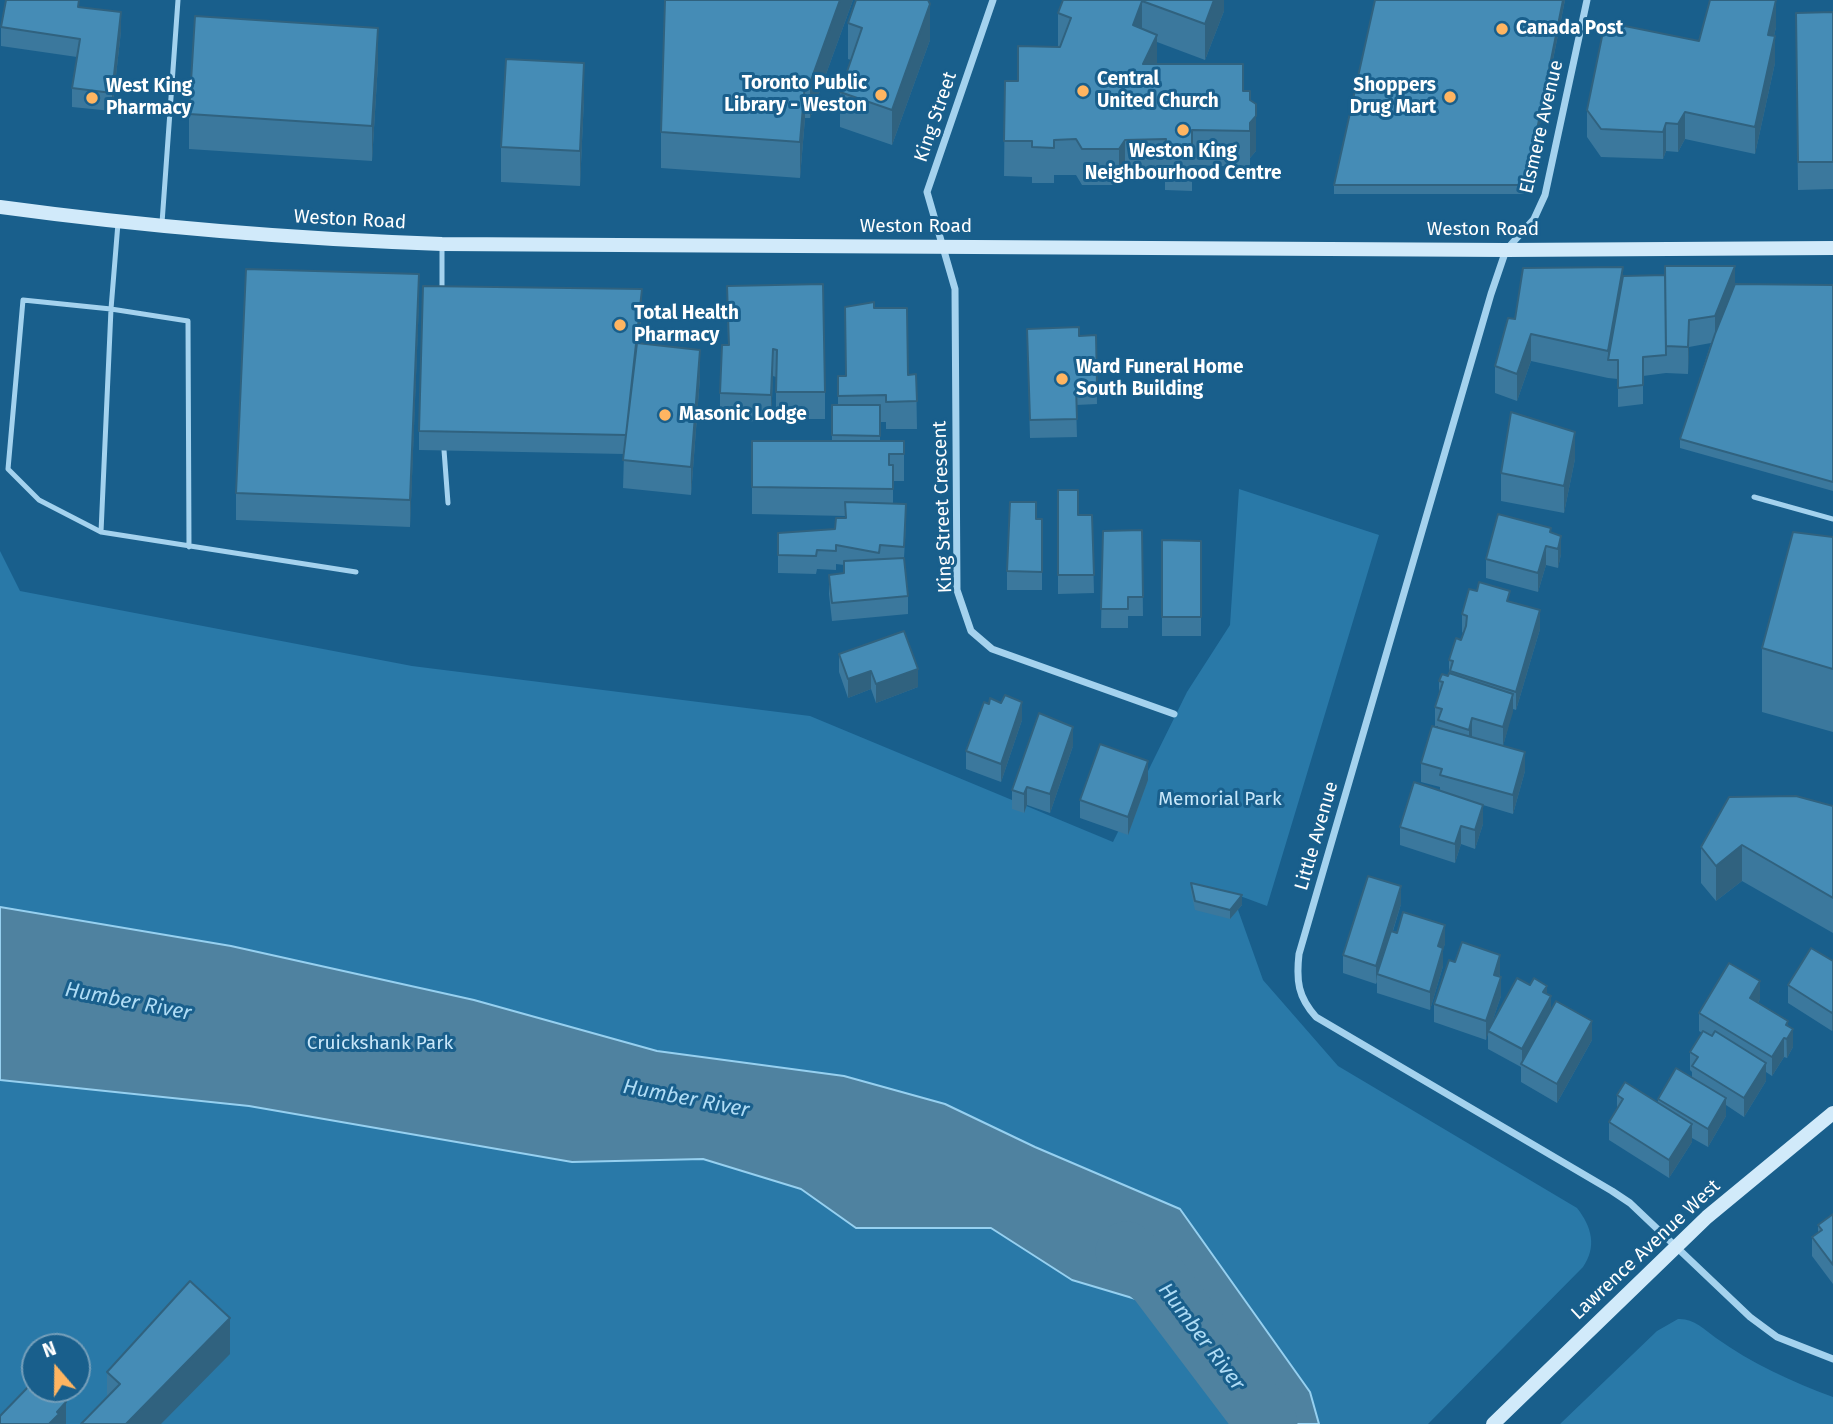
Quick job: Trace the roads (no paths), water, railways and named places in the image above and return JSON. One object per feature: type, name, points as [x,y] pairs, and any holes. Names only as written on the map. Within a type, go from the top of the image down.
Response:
[{"type":"main road","name":"Weston Road","points":[[0,207],[118,223],[288,237],[442,244],[1506,250],[1833,248]]},
{"type":"main road","name":"Lawrence Avenue West","points":[[1493,1424],[1717,1208],[1833,1113]]},
{"type":"street","name":"King Street","points":[[942,246],[928,192],[993,0]]},
{"type":"street","name":"Elsmere Avenue","points":[[1506,250],[1534,219],[1545,195],[1587,0]]},
{"type":"street","name":"King Street Crescent","points":[[942,246],[955,289],[957,590],[971,631],[992,649],[1174,714]]},
{"type":"street","name":"Little Avenue","points":[[1506,250],[1299,954],[1298,989],[1304,1004],[1316,1017],[1630,1203],[1720,1293],[1777,1337],[1833,1359]]},
{"type":"lane","points":[[162,226],[178,0]]},
{"type":"lane","points":[[101,531],[111,309],[118,223]]},
{"type":"lane","points":[[442,244],[442,304]]},
{"type":"lane","points":[[188,547],[188,321],[111,309],[23,300],[8,469],[38,500],[101,531],[188,547],[356,572]]},
{"type":"lane","points":[[444,450],[448,503]]},
{"type":"lane","points":[[1754,497],[1833,519]]},
{"type":"water","points":[[0,907],[231,946],[474,1000],[657,1051],[844,1076],[945,1104],[1035,1147],[1180,1209],[1310,1392],[1319,1424],[1234,1424],[1209,1336],[1186,1314],[1072,1280],[991,1228],[856,1228],[801,1189],[703,1159],[572,1162],[249,1106],[0,1080]]},
{"type":"waterway","name":"Humber River","points":[[1126,1252],[1158,1280],[1267,1424]]},
{"type":"place","name":"Canada Post","points":[[1502,29]]},
{"type":"place","name":"Central United Church","points":[[1083,91]]},
{"type":"place","name":"Toronto Public Library - Weston","points":[[881,95]]},
{"type":"place","name":"Shoppers Drug Mart","points":[[1450,97]]},
{"type":"place","name":"West King Pharmacy","points":[[92,98]]},
{"type":"place","name":"Weston King Neighbourhood Centre","points":[[1183,130]]},
{"type":"place","name":"Total Health Pharmacy","points":[[620,325]]},
{"type":"place","name":"Ward Funeral Home South Building","points":[[1062,379]]},
{"type":"place","name":"Masonic Lodge","points":[[665,415]]},
{"type":"park label","name":"Memorial Park","points":[[1220,800]]},
{"type":"park label","name":"Cruickshank Park","points":[[380,1044]]}]
